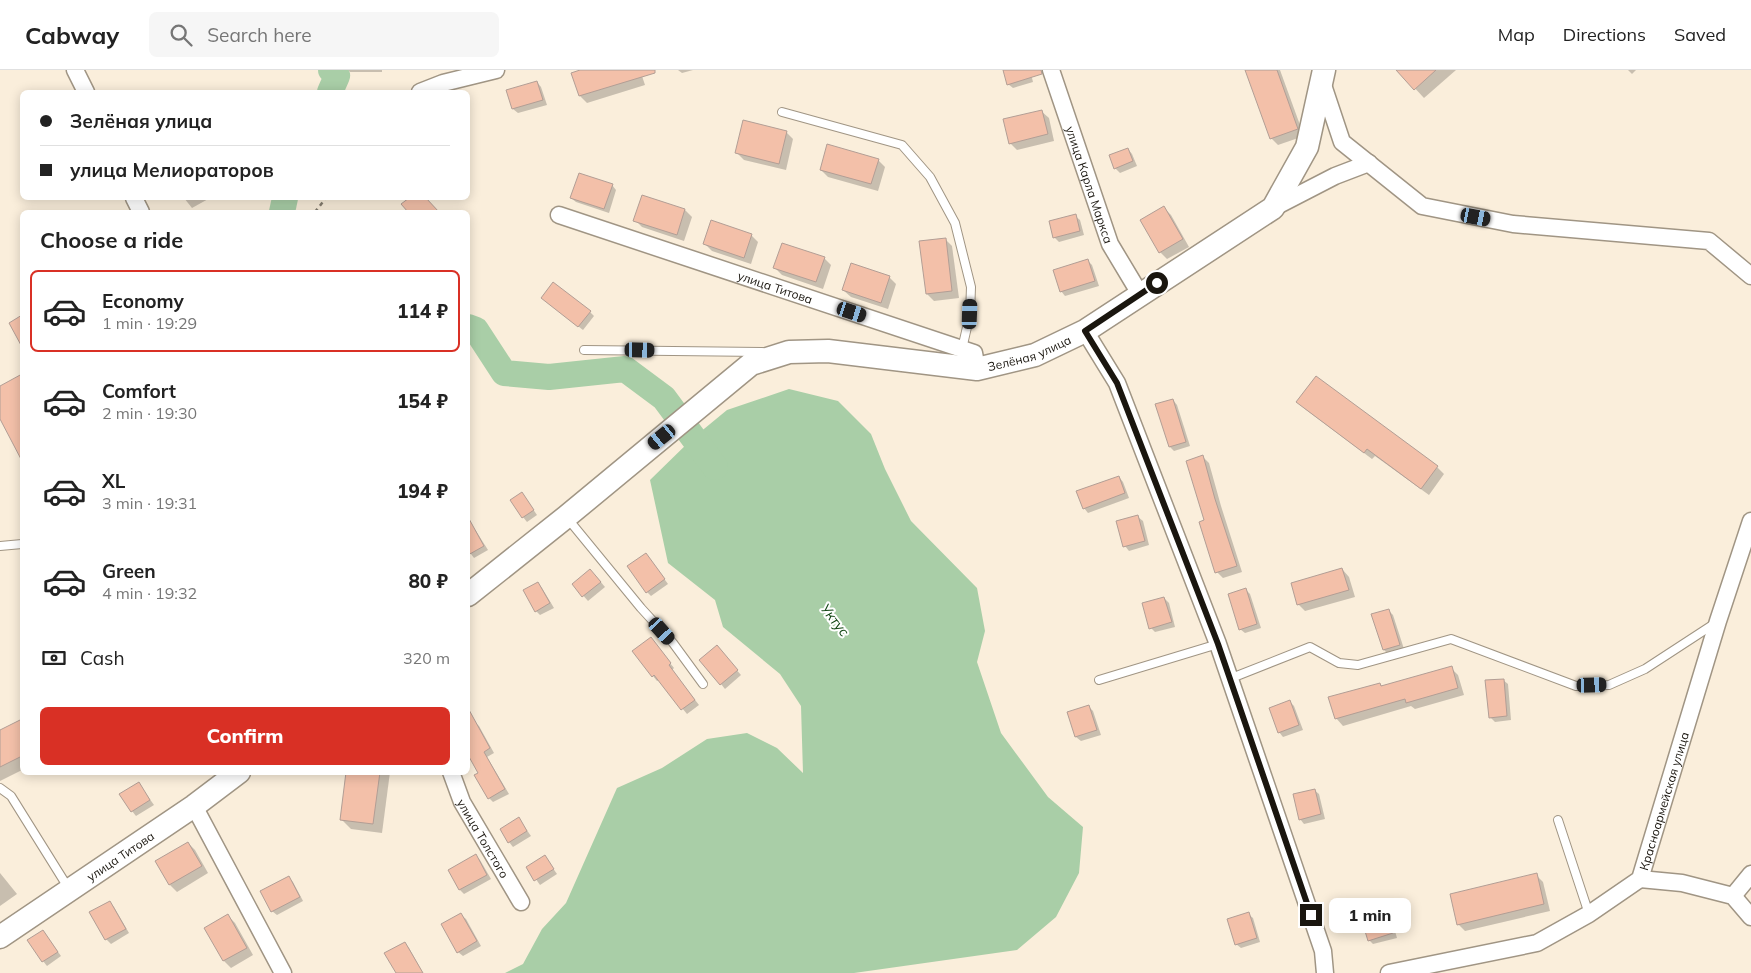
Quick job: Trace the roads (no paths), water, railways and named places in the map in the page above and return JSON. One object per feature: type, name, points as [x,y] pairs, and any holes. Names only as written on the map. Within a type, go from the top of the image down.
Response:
[{"type":"street","points":[[76,70],[85,90]]},
{"type":"street","points":[[425,90],[442,83],[496,70]]},
{"type":"street","name":"улица Карла Маркса","points":[[1051,70],[1110,244],[1140,294]]},
{"type":"street","points":[[1323,76],[1342,142],[1422,206],[1513,224],[1709,241],[1751,276]]},
{"type":"street","points":[[1273,208],[1307,148],[1323,76]]},
{"type":"street","points":[[1273,208],[1335,176],[1369,163]]},
{"type":"street","name":"Зелёная улица","points":[[566,517],[602,485],[750,364],[789,352],[828,350],[977,369],[1035,355],[1085,331],[1273,208]]},
{"type":"street","name":"улица Титова","points":[[559,215],[962,349]]},
{"type":"street","points":[[1085,331],[1117,383],[1218,644],[1323,951],[1325,973]]},
{"type":"street","points":[[962,349],[974,353],[977,369]]},
{"type":"street","points":[[470,594],[566,517]]},
{"type":"street","name":"Красноармейская улица","points":[[1389,973],[1537,943],[1589,914],[1640,879],[1718,621],[1751,521]]},
{"type":"street","name":"улица Титова","points":[[0,937],[194,806],[235,775]]},
{"type":"street","name":"улица Толстого","points":[[452,775],[462,802],[521,902]]},
{"type":"street","points":[[194,806],[283,973]]},
{"type":"street","points":[[1732,896],[1751,874]]},
{"type":"street","points":[[1640,879],[1682,883],[1732,896],[1751,917]]},
{"type":"lane","points":[[782,112],[902,145],[930,177],[955,223],[971,287],[970,314],[962,349]]},
{"type":"lane","points":[[584,350],[789,352]]},
{"type":"lane","points":[[566,517],[641,608],[673,643],[703,684]]},
{"type":"lane","points":[[0,546],[20,544]]},
{"type":"lane","points":[[1229,679],[1310,647],[1339,663],[1358,665],[1451,639],[1576,686],[1610,684],[1645,669],[1718,621]]},
{"type":"lane","points":[[1099,680],[1218,644]]},
{"type":"lane","points":[[0,788],[11,796],[70,890]]},
{"type":"lane","points":[[1558,820],[1589,914]]},
{"type":"water","points":[[789,389],[838,401],[871,434],[885,469],[911,521],[977,588],[985,631],[977,662],[1001,733],[1048,797],[1083,827],[1079,873],[1056,917],[1017,950],[854,973],[505,973],[523,964],[542,929],[566,903],[617,788],[662,768],[707,739],[747,733],[777,748],[803,773],[801,706],[780,674],[723,627],[715,600],[668,563],[650,480],[693,438],[727,410]]},
{"type":"waterway","name":"Уктус","points":[[331,70],[337,76],[331,90]]},
{"type":"waterway","name":"Уктус","points":[[282,210],[285,200]]},
{"type":"waterway","name":"Уктус","points":[[470,328],[476,330],[504,373],[549,377],[625,369],[664,398],[715,467]]}]
